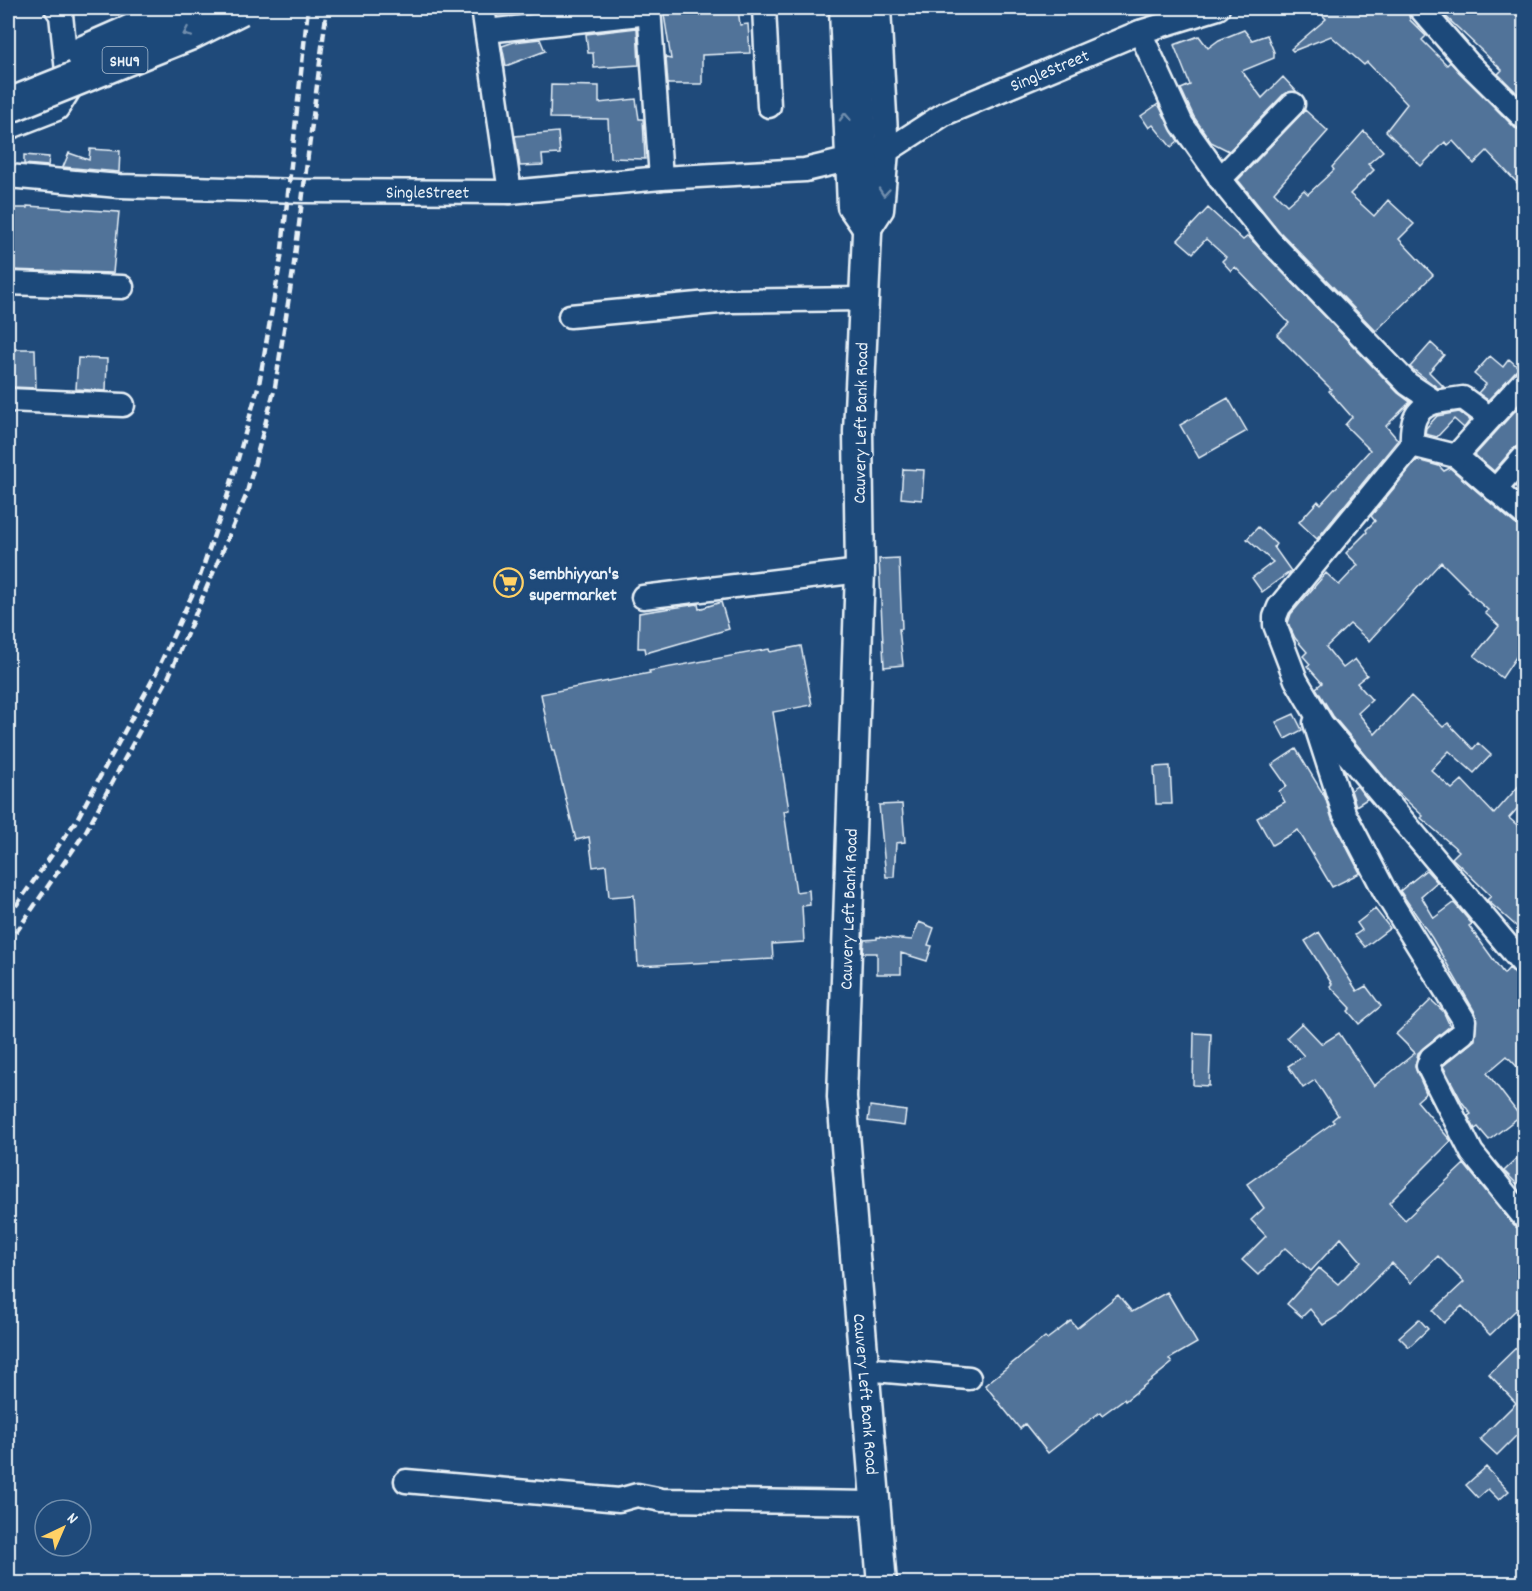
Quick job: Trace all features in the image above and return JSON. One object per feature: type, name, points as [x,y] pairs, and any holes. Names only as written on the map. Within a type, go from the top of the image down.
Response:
[{"type":"highway","name":"SHU9","points":[[8,86],[185,8]]},
{"type":"highway","name":"SHU9","points":[[8,106],[171,41],[240,8]]},
{"type":"main road","name":"Cauvery Left Bank Road","points":[[855,8],[867,233],[862,298],[858,432],[860,571],[842,1097],[874,1370],[873,1503],[882,1584]]},
{"type":"street","points":[[483,8],[510,192]]},
{"type":"street","points":[[764,8],[770,106]]},
{"type":"street","points":[[841,8],[849,207],[867,233],[882,210],[887,151],[879,8]]},
{"type":"street","name":"SingleStreet","points":[[887,151],[944,114],[1140,32],[1218,8]]},
{"type":"street","points":[[1420,8],[1468,63],[1524,118]]},
{"type":"street","points":[[8,128],[57,109],[69,90],[65,10]]},
{"type":"street","points":[[487,31],[649,10],[661,178]]},
{"type":"street","points":[[1140,32],[1182,124],[1220,179],[1270,241],[1408,384],[1435,402]]},
{"type":"street","points":[[1220,179],[1293,104]]},
{"type":"street","name":"SingleStreet","points":[[8,176],[119,186],[303,191],[510,192],[661,178],[805,170],[847,160]]},
{"type":"street","points":[[8,283],[122,286]]},
{"type":"street","points":[[570,316],[730,301],[862,298]]},
{"type":"street","points":[[1456,456],[1524,381]]},
{"type":"street","points":[[1490,418],[1463,398],[1427,404],[1414,417],[1412,445],[1275,614],[1275,625],[1289,663],[1322,724],[1524,965]]},
{"type":"street","points":[[8,400],[123,405]]},
{"type":"street","points":[[1412,445],[1456,456],[1524,514]]},
{"type":"street","points":[[1495,490],[1524,457]]},
{"type":"street","points":[[643,597],[860,571]]},
{"type":"street","points":[[1310,705],[1344,813],[1385,892],[1464,1020],[1462,1033],[1431,1058],[1428,1066],[1472,1152],[1524,1217]]},
{"type":"street","points":[[874,1370],[969,1378]]},
{"type":"street","points":[[406,1481],[620,1500],[637,1495],[662,1500],[873,1503]]},
{"type":"building","points":[[663,8],[738,8],[740,25],[748,24],[750,53],[702,55],[702,84],[668,84],[666,58],[671,59]]},
{"type":"building","points":[[1316,8],[1407,8],[1410,20],[1426,36],[1422,40],[1447,65],[1450,62],[1515,128],[1524,131],[1524,190],[1487,151],[1474,164],[1453,141],[1448,145],[1445,142],[1421,166],[1386,131],[1407,104],[1367,62],[1364,65],[1331,36],[1293,51],[1291,49],[1326,19]]},
{"type":"building","points":[[1437,8],[1524,8],[1524,100],[1498,74],[1502,70]]},
{"type":"building","points":[[637,28],[639,65],[594,68],[593,53],[588,53],[586,34]]},
{"type":"building","points":[[1244,30],[1252,40],[1267,35],[1274,52],[1274,58],[1242,71],[1262,98],[1283,77],[1296,91],[1283,95],[1229,151],[1211,142],[1194,117],[1181,89],[1190,85],[1174,45],[1199,36],[1208,48],[1219,40]]},
{"type":"building","points":[[540,39],[545,51],[506,66],[502,46]]},
{"type":"building","points":[[551,85],[599,86],[599,103],[636,99],[639,119],[643,119],[645,159],[610,158],[608,119],[550,118]]},
{"type":"building","points":[[1158,104],[1178,141],[1171,147],[1153,125],[1149,128],[1141,116]]},
{"type":"building","points":[[1305,110],[1328,131],[1274,192],[1287,205],[1304,190],[1308,194],[1334,170],[1332,167],[1364,131],[1383,151],[1368,164],[1374,170],[1350,194],[1374,216],[1388,200],[1414,224],[1399,239],[1433,275],[1376,331],[1280,232],[1238,180]]},
{"type":"building","points":[[558,132],[560,154],[542,155],[543,165],[520,166],[515,136]]},
{"type":"building","points":[[90,149],[120,151],[119,172],[63,167],[69,153],[89,160]]},
{"type":"building","points":[[24,155],[49,157],[48,166],[24,164]]},
{"type":"building","points":[[27,206],[119,212],[113,273],[8,270],[8,208],[27,208]]},
{"type":"building","points":[[1208,208],[1243,240],[1248,236],[1398,393],[1410,402],[1386,426],[1398,440],[1317,539],[1299,522],[1318,501],[1321,504],[1370,450],[1345,425],[1352,417],[1329,391],[1331,389],[1277,335],[1289,323],[1235,267],[1231,271],[1222,261],[1226,257],[1206,239],[1193,253],[1178,240]]},
{"type":"building","points":[[1431,343],[1444,355],[1429,372],[1444,387],[1438,388],[1410,367]]},
{"type":"building","points":[[11,349],[35,349],[36,388],[12,387]]},
{"type":"building","points":[[1490,356],[1503,367],[1509,359],[1519,368],[1488,400],[1478,393],[1486,384],[1474,374]]},
{"type":"building","points":[[78,358],[107,359],[106,391],[76,389]]},
{"type":"building","points":[[1228,398],[1247,431],[1199,458],[1180,425]]},
{"type":"building","points":[[1524,401],[1524,444],[1514,448],[1494,471],[1475,455]]},
{"type":"building","points":[[1459,412],[1470,420],[1464,428],[1454,419],[1437,437],[1425,434],[1426,428],[1437,416]]},
{"type":"building","points":[[1417,460],[1439,466],[1444,471],[1450,468],[1515,524],[1524,527],[1524,645],[1502,678],[1474,656],[1499,626],[1485,613],[1488,610],[1441,562],[1369,641],[1350,624],[1326,647],[1343,668],[1355,659],[1367,675],[1357,683],[1372,700],[1358,713],[1375,734],[1411,696],[1443,727],[1448,723],[1473,749],[1478,743],[1491,755],[1474,773],[1449,751],[1431,770],[1452,789],[1462,780],[1494,814],[1524,780],[1524,801],[1509,818],[1524,831],[1524,933],[1487,900],[1491,896],[1452,858],[1459,851],[1421,818],[1423,816],[1395,790],[1333,716],[1316,688],[1322,683],[1307,666],[1310,664],[1303,656],[1307,652],[1295,638],[1288,623],[1291,614],[1326,573],[1339,585],[1358,565],[1346,553],[1367,532],[1366,530],[1375,521],[1371,516]]},
{"type":"building","points":[[903,469],[924,470],[922,500],[901,498]]},
{"type":"building","points":[[1524,477],[1524,495],[1516,487]]},
{"type":"building","points":[[1258,527],[1276,544],[1274,547],[1291,571],[1262,592],[1252,578],[1273,562],[1247,539]]},
{"type":"building","points":[[899,558],[902,629],[899,629],[903,665],[884,667],[879,559]]},
{"type":"building","points":[[721,602],[729,629],[646,653],[645,648],[638,648],[639,613],[698,604],[699,609]]},
{"type":"building","points":[[801,646],[812,705],[773,712],[789,810],[784,811],[796,892],[809,890],[810,905],[802,906],[804,942],[772,944],[773,959],[638,966],[634,895],[609,897],[606,865],[593,867],[589,837],[576,840],[554,751],[552,751],[541,694],[650,673],[649,671],[769,649],[770,652]]},
{"type":"building","points":[[1294,714],[1302,730],[1285,739],[1276,722]]},
{"type":"building","points":[[1296,749],[1325,797],[1332,819],[1360,873],[1332,887],[1298,830],[1272,845],[1257,818],[1285,802],[1279,791],[1287,786],[1272,765]]},
{"type":"building","points":[[1170,766],[1172,804],[1156,804],[1154,767]]},
{"type":"building","points":[[1357,786],[1367,799],[1356,806],[1351,790]]},
{"type":"building","points":[[902,804],[905,842],[896,843],[894,877],[886,877],[879,805]]},
{"type":"building","points":[[1426,870],[1437,882],[1421,896],[1434,918],[1454,903],[1472,924],[1469,926],[1504,974],[1509,968],[1519,977],[1524,978],[1524,1074],[1507,1056],[1487,1073],[1520,1116],[1489,1140],[1478,1127],[1475,1129],[1468,1116],[1471,1114],[1443,1066],[1475,1040],[1476,1014],[1432,938],[1400,891]]},
{"type":"building","points":[[1375,909],[1390,928],[1365,947],[1355,935],[1362,930],[1357,923]]},
{"type":"building","points":[[919,922],[934,928],[928,945],[932,946],[927,961],[901,953],[901,974],[877,974],[877,953],[863,953],[864,940],[877,939],[877,937],[912,940]]},
{"type":"building","points":[[1319,932],[1357,991],[1366,986],[1381,1006],[1359,1024],[1348,1011],[1351,1008],[1330,986],[1332,984],[1305,941]]},
{"type":"building","points":[[1431,1000],[1443,1011],[1450,1026],[1418,1053],[1415,1067],[1426,1093],[1417,1101],[1451,1141],[1389,1203],[1405,1220],[1464,1164],[1514,1226],[1524,1230],[1524,1319],[1516,1310],[1490,1335],[1462,1306],[1444,1323],[1433,1311],[1464,1282],[1438,1256],[1411,1283],[1392,1263],[1339,1315],[1323,1325],[1310,1309],[1302,1317],[1287,1304],[1319,1268],[1338,1284],[1361,1261],[1341,1238],[1311,1271],[1285,1248],[1258,1275],[1242,1260],[1266,1236],[1251,1220],[1264,1208],[1247,1184],[1334,1122],[1332,1120],[1338,1115],[1315,1080],[1303,1088],[1288,1066],[1304,1056],[1287,1037],[1302,1023],[1322,1044],[1339,1033],[1374,1086],[1415,1053],[1396,1034]]},
{"type":"building","points":[[1194,1033],[1211,1034],[1209,1086],[1193,1085]]},
{"type":"building","points":[[870,1106],[906,1111],[904,1126],[868,1121]]},
{"type":"building","points":[[1524,1152],[1524,1177],[1517,1184],[1504,1171]]},
{"type":"building","points":[[1167,1292],[1197,1343],[1169,1359],[1172,1363],[1125,1401],[1124,1399],[1102,1415],[1100,1412],[1048,1453],[1025,1424],[1020,1429],[985,1385],[1045,1337],[1047,1339],[1071,1321],[1077,1328],[1118,1295],[1132,1312]]},
{"type":"building","points":[[1419,1319],[1428,1329],[1409,1347],[1399,1337]]},
{"type":"building","points":[[1524,1340],[1524,1428],[1497,1455],[1480,1439],[1516,1403],[1489,1374]]},
{"type":"building","points":[[1486,1467],[1509,1491],[1499,1500],[1488,1489],[1478,1498],[1466,1485]]},
{"type":"railway","points":[[8,917],[76,821],[154,677],[198,582],[228,494],[259,384],[281,258],[308,8]]},
{"type":"railway","points":[[8,944],[86,831],[168,678],[246,496],[275,387],[293,271],[327,8]]},
{"type":"place","name":"Sembhiyyan's supermarket","points":[[508,583]]}]
